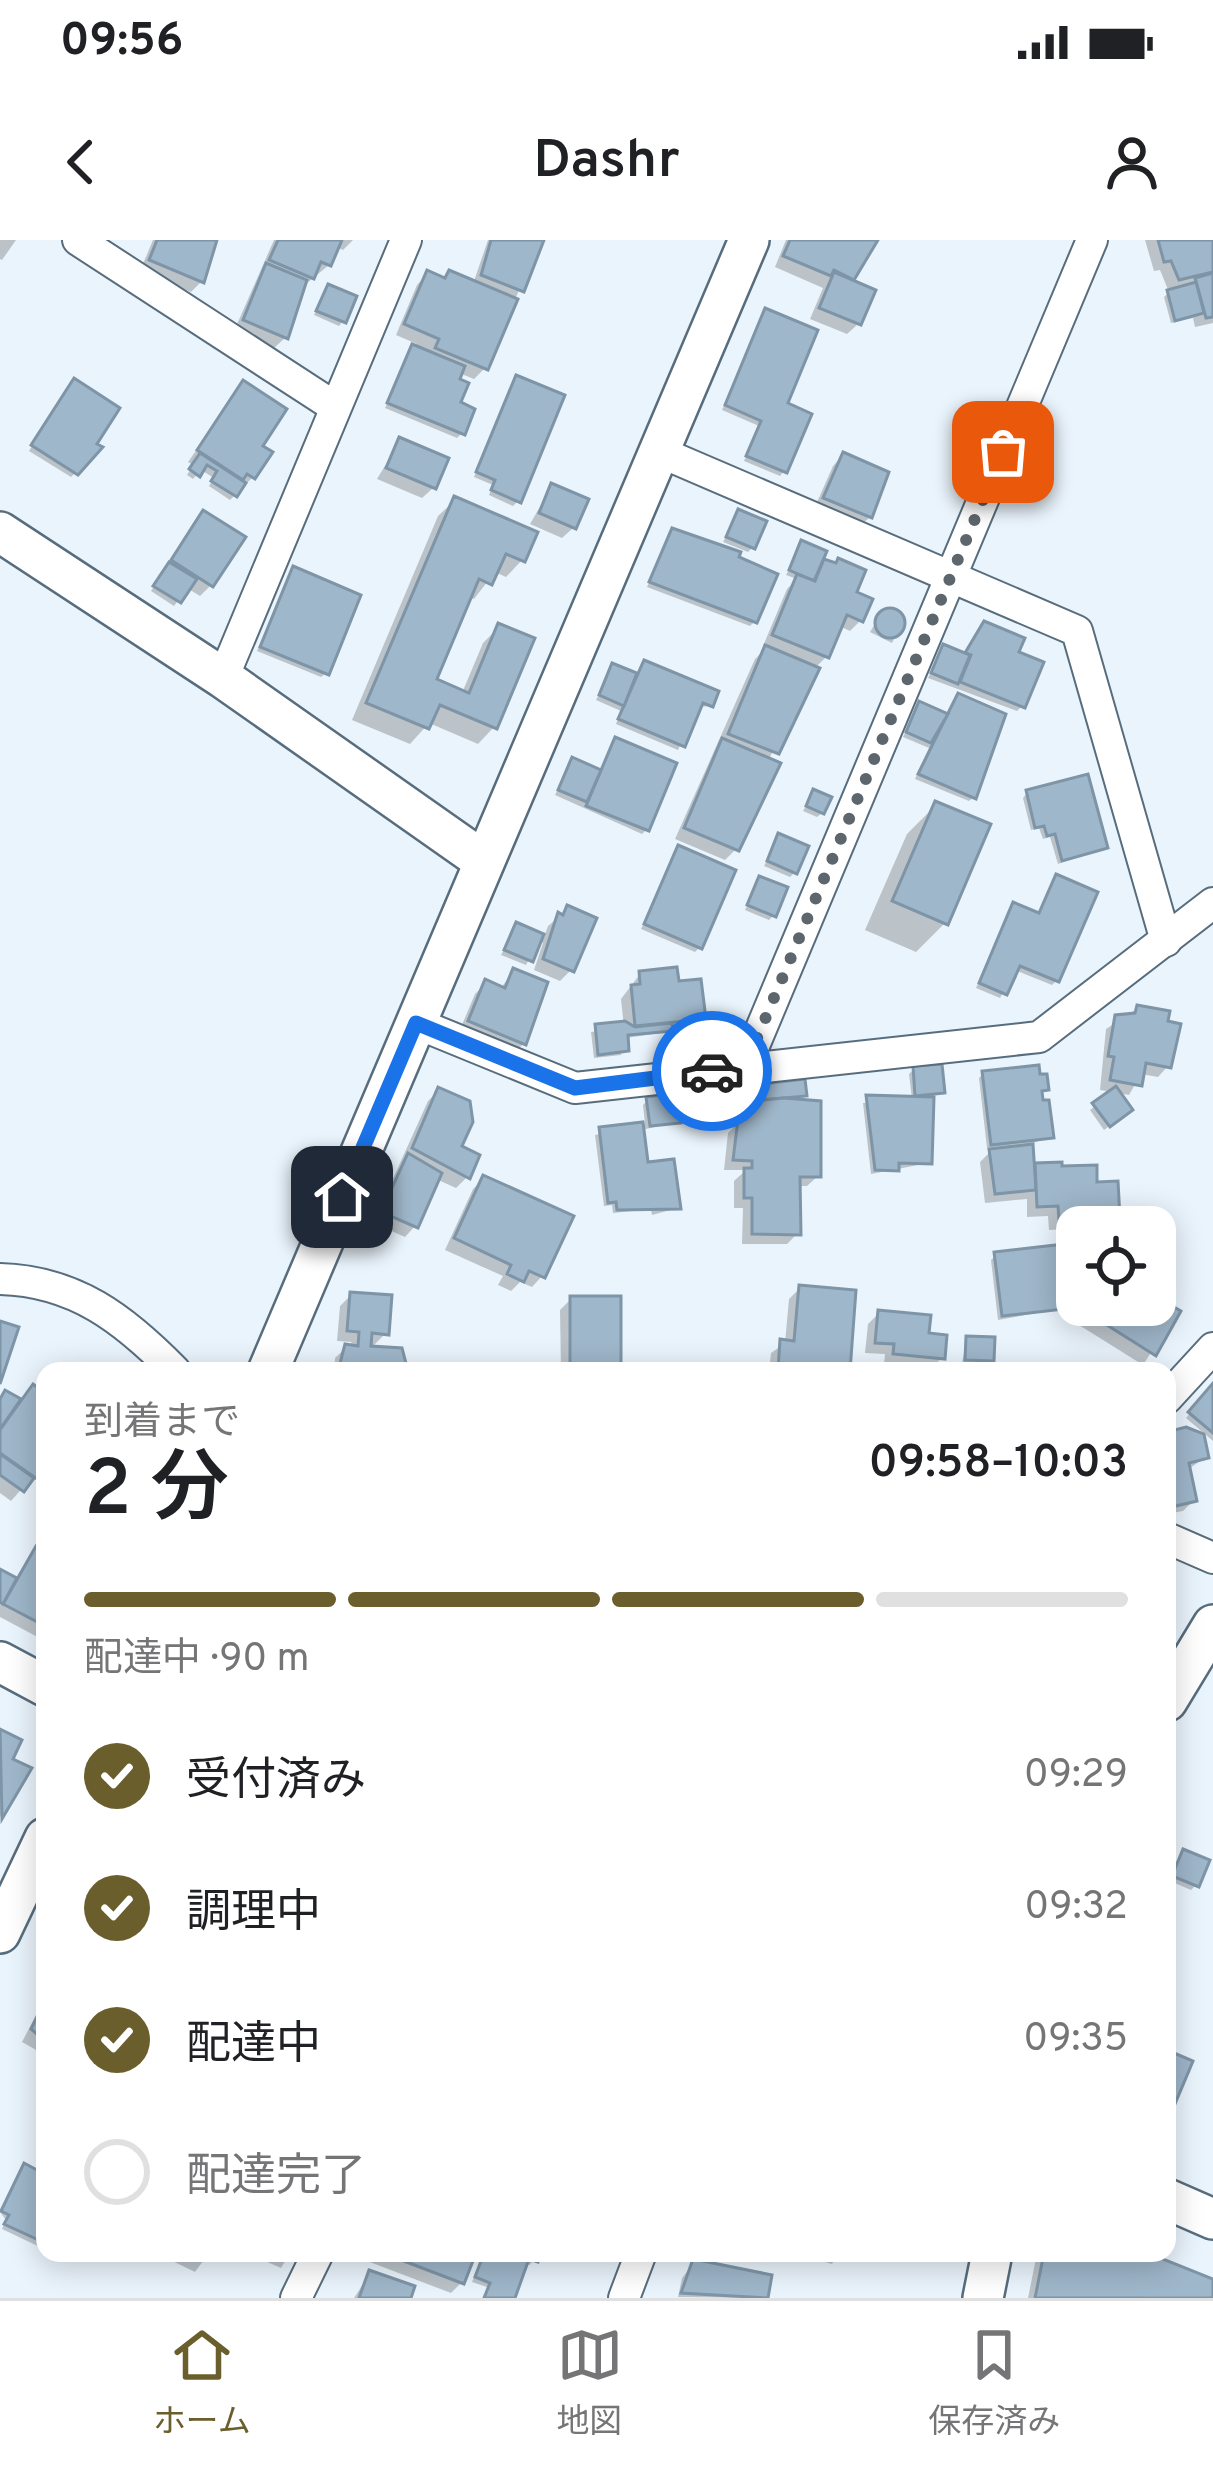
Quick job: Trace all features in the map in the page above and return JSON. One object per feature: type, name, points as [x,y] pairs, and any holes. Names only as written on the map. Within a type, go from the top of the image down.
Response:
[{"type":"street","points":[[223,678],[406,240]]},
{"type":"street","points":[[272,1362],[749,240]]},
{"type":"street","points":[[745,1067],[1092,240]]},
{"type":"street","points":[[98,246],[335,407]]},
{"type":"street","points":[[660,452],[1077,632],[1166,941]]},
{"type":"street","points":[[0,532],[223,678],[482,860]]},
{"type":"street","points":[[416,1023],[575,1088],[1039,1036],[1213,903]]},
{"type":"street","points":[[0,1279],[81,1292],[166,1362]]},
{"type":"street","points":[[1176,1388],[1213,1348]]},
{"type":"street","points":[[1176,1542],[1213,1558]]},
{"type":"street","points":[[1176,1686],[1213,1625]]},
{"type":"street","points":[[0,1662],[36,1681]]},
{"type":"street","points":[[0,1933],[36,1857]]},
{"type":"street","points":[[1176,2203],[1213,2219]]},
{"type":"street","points":[[296,2298],[314,2262]]},
{"type":"street","points":[[623,2298],[637,2262]]},
{"type":"street","points":[[983,2298],[990,2262]]},
{"type":"building","points":[[157,240],[217,240],[204,283],[149,260]]},
{"type":"building","points":[[278,240],[342,240],[331,266],[321,262],[314,279],[269,260]]},
{"type":"building","points":[[491,240],[544,240],[524,292],[481,275]]},
{"type":"building","points":[[790,240],[878,240],[854,280],[783,256]]},
{"type":"building","points":[[1158,240],[1213,240],[1213,272],[1179,280],[1171,261],[1164,262]]},
{"type":"building","points":[[266,263],[307,280],[288,339],[243,320]]},
{"type":"building","points":[[427,270],[445,278],[449,270],[518,299],[488,370],[435,348],[439,339],[404,324]]},
{"type":"building","points":[[834,272],[876,290],[861,325],[819,308]]},
{"type":"building","points":[[1213,273],[1213,317],[1206,318],[1195,278]]},
{"type":"building","points":[[1196,282],[1204,313],[1175,321],[1167,290]]},
{"type":"building","points":[[328,284],[357,296],[346,323],[316,311]]},
{"type":"building","points":[[765,308],[818,330],[788,403],[812,414],[787,473],[746,456],[761,421],[725,405]]},
{"type":"building","points":[[412,344],[465,366],[460,379],[469,383],[461,402],[475,409],[465,435],[387,403]]},
{"type":"building","points":[[516,375],[565,395],[521,503],[491,490],[495,480],[476,472]]},
{"type":"building","points":[[74,378],[120,408],[97,444],[103,447],[78,475],[31,445]]},
{"type":"building","points":[[243,380],[287,409],[263,446],[273,452],[255,479],[247,474],[243,480],[197,450]]},
{"type":"building","points":[[399,437],[449,458],[436,489],[386,468]]},
{"type":"building","points":[[843,452],[889,472],[872,518],[823,498]]},
{"type":"building","points":[[200,453],[246,483],[237,497],[211,481],[217,471],[207,465],[200,477],[189,469]]},
{"type":"building","points":[[551,483],[589,499],[576,529],[539,513]]},
{"type":"building","points":[[454,496],[538,532],[525,562],[506,554],[492,585],[479,579],[437,679],[469,693],[498,623],[535,638],[497,729],[440,705],[429,729],[366,703]]},
{"type":"building","points":[[738,509],[767,521],[755,549],[726,537]]},
{"type":"building","points":[[203,510],[246,537],[213,587],[171,560]]},
{"type":"building","points":[[672,528],[741,552],[739,557],[778,574],[757,623],[649,582]]},
{"type":"building","points":[[801,540],[827,551],[814,581],[789,570]]},
{"type":"building","points":[[838,558],[866,570],[857,592],[873,599],[863,622],[847,615],[829,658],[772,635],[797,574],[815,581],[824,559],[836,563]]},
{"type":"building","points":[[169,562],[197,579],[181,603],[153,586]]},
{"type":"building","points":[[293,566],[361,595],[329,675],[260,647]]},
{"type":"building","points":[[890,608],[905,623],[890,638],[875,623]]},
{"type":"building","points":[[984,621],[1025,638],[1019,652],[1044,662],[1025,708],[960,682],[971,655],[965,653]]},
{"type":"building","points":[[943,644],[970,655],[958,684],[931,673]]},
{"type":"building","points":[[765,645],[820,668],[779,754],[728,734]]},
{"type":"building","points":[[644,660],[719,691],[713,707],[703,703],[685,747],[618,719]]},
{"type":"building","points":[[612,663],[637,673],[624,706],[599,695]]},
{"type":"building","points":[[958,693],[1006,714],[976,799],[918,774]]},
{"type":"building","points":[[919,701],[948,714],[931,743],[906,732]]},
{"type":"building","points":[[615,737],[677,763],[649,831],[586,806]]},
{"type":"building","points":[[722,738],[781,763],[739,851],[684,828]]},
{"type":"building","points":[[572,757],[601,770],[587,802],[558,790]]},
{"type":"building","points":[[1088,774],[1108,848],[1062,861],[1055,834],[1047,836],[1044,826],[1035,828],[1026,790]]},
{"type":"building","points":[[813,789],[832,797],[824,814],[806,806]]},
{"type":"building","points":[[935,801],[991,824],[948,925],[892,901]]},
{"type":"building","points":[[778,833],[809,846],[797,874],[767,861]]},
{"type":"building","points":[[678,845],[736,870],[702,949],[644,924]]},
{"type":"building","points":[[1056,874],[1098,892],[1059,982],[1020,966],[1007,995],[979,983],[1013,902],[1039,913]]},
{"type":"building","points":[[759,876],[788,887],[776,917],[747,905]]},
{"type":"building","points":[[567,905],[597,918],[574,972],[543,959],[558,912],[563,915]]},
{"type":"building","points":[[516,922],[544,934],[533,962],[504,950]]},
{"type":"building","points":[[677,967],[679,981],[701,979],[706,1019],[635,1026],[631,985],[640,984],[639,971]]},
{"type":"building","points":[[513,968],[548,982],[526,1045],[468,1021],[485,979],[505,988]]},
{"type":"building","points":[[1137,1005],[1170,1011],[1168,1021],[1181,1024],[1171,1068],[1146,1063],[1142,1086],[1110,1080],[1114,1057],[1108,1056],[1115,1015],[1135,1013]]},
{"type":"building","points":[[625,1021],[635,1027],[672,1023],[673,1031],[628,1035],[629,1051],[598,1055],[595,1024]]},
{"type":"building","points":[[942,1064],[945,1093],[915,1096],[913,1066]]},
{"type":"building","points":[[1039,1065],[1040,1074],[1047,1074],[1049,1090],[1042,1091],[1043,1100],[1049,1100],[1054,1138],[991,1145],[982,1071]]},
{"type":"building","points":[[805,1079],[807,1096],[746,1101],[746,1112],[723,1115],[720,1108],[717,1089]]},
{"type":"building","points":[[1116,1086],[1133,1110],[1110,1127],[1092,1103]]},
{"type":"building","points":[[438,1087],[470,1101],[473,1122],[462,1146],[480,1155],[470,1179],[412,1148]]},
{"type":"building","points":[[678,1093],[681,1123],[650,1126],[646,1097]]},
{"type":"building","points":[[866,1095],[934,1097],[932,1164],[899,1163],[899,1171],[875,1170]]},
{"type":"building","points":[[821,1101],[821,1177],[800,1177],[801,1235],[752,1234],[752,1198],[744,1198],[744,1168],[752,1168],[752,1161],[733,1160],[738,1119],[746,1119],[746,1102]]},
{"type":"building","points":[[643,1122],[648,1162],[674,1159],[681,1209],[617,1210],[616,1202],[608,1203],[599,1127]]},
{"type":"building","points":[[1033,1144],[1036,1190],[995,1194],[989,1149]]},
{"type":"building","points":[[408,1153],[442,1173],[418,1228],[381,1212]]},
{"type":"building","points":[[1035,1163],[1097,1165],[1097,1182],[1118,1181],[1119,1206],[1037,1207]]},
{"type":"building","points":[[483,1175],[574,1216],[545,1278],[529,1271],[524,1282],[507,1274],[511,1265],[454,1238]]},
{"type":"building","points":[[1056,1245],[1056,1310],[1002,1316],[994,1252]]},
{"type":"building","points":[[799,1285],[856,1290],[851,1362],[779,1362],[780,1339],[794,1341]]},
{"type":"building","points":[[350,1292],[392,1295],[389,1335],[372,1333],[371,1346],[402,1348],[406,1362],[340,1362],[345,1344],[358,1346],[359,1332],[347,1331]]},
{"type":"building","points":[[570,1296],[621,1296],[621,1362],[570,1362]]},
{"type":"building","points":[[878,1310],[931,1315],[929,1333],[947,1335],[945,1359],[893,1354],[894,1344],[875,1343]]},
{"type":"building","points":[[0,1321],[19,1327],[0,1384]]},
{"type":"building","points":[[1109,1326],[1173,1326],[1156,1356]]},
{"type":"building","points":[[966,1336],[995,1337],[994,1361],[965,1360]]},
{"type":"building","points":[[1213,1383],[1213,1433],[1188,1412]]},
{"type":"building","points":[[33,1384],[36,1386],[36,1478],[0,1453],[0,1430]]},
{"type":"building","points":[[5,1390],[21,1399],[0,1429],[0,1399]]},
{"type":"building","points":[[1186,1427],[1204,1434],[1209,1458],[1189,1463],[1197,1501],[1176,1506],[1176,1430]]},
{"type":"building","points":[[0,1454],[34,1478],[24,1492],[0,1475]]},
{"type":"building","points":[[36,1546],[36,1621],[3,1604]]},
{"type":"building","points":[[0,1569],[17,1578],[3,1604],[0,1602]]},
{"type":"building","points":[[0,1729],[22,1740],[13,1759],[32,1768],[2,1819]]},
{"type":"building","points":[[1183,1849],[1210,1860],[1199,1887],[1176,1878]]},
{"type":"building","points":[[1176,2054],[1193,2061],[1176,2101]]},
{"type":"building","points":[[24,2163],[36,2169],[36,2239],[4,2224],[9,2215],[1,2211]]},
{"type":"building","points":[[407,2262],[473,2262],[464,2284]]},
{"type":"building","points":[[481,2262],[528,2262],[515,2298],[484,2298],[490,2283],[475,2277]]},
{"type":"building","points":[[692,2262],[772,2275],[768,2298],[681,2293]]},
{"type":"building","points":[[1042,2262],[1170,2262],[1213,2279],[1213,2298],[1035,2298]]},
{"type":"building","points":[[369,2270],[415,2286],[411,2298],[359,2298]]},
{"type":"way so far","points":[[712,1071],[745,1067],[1003,452]]},
{"type":"route","points":[[342,1197],[416,1023],[575,1088],[712,1071]]}]
